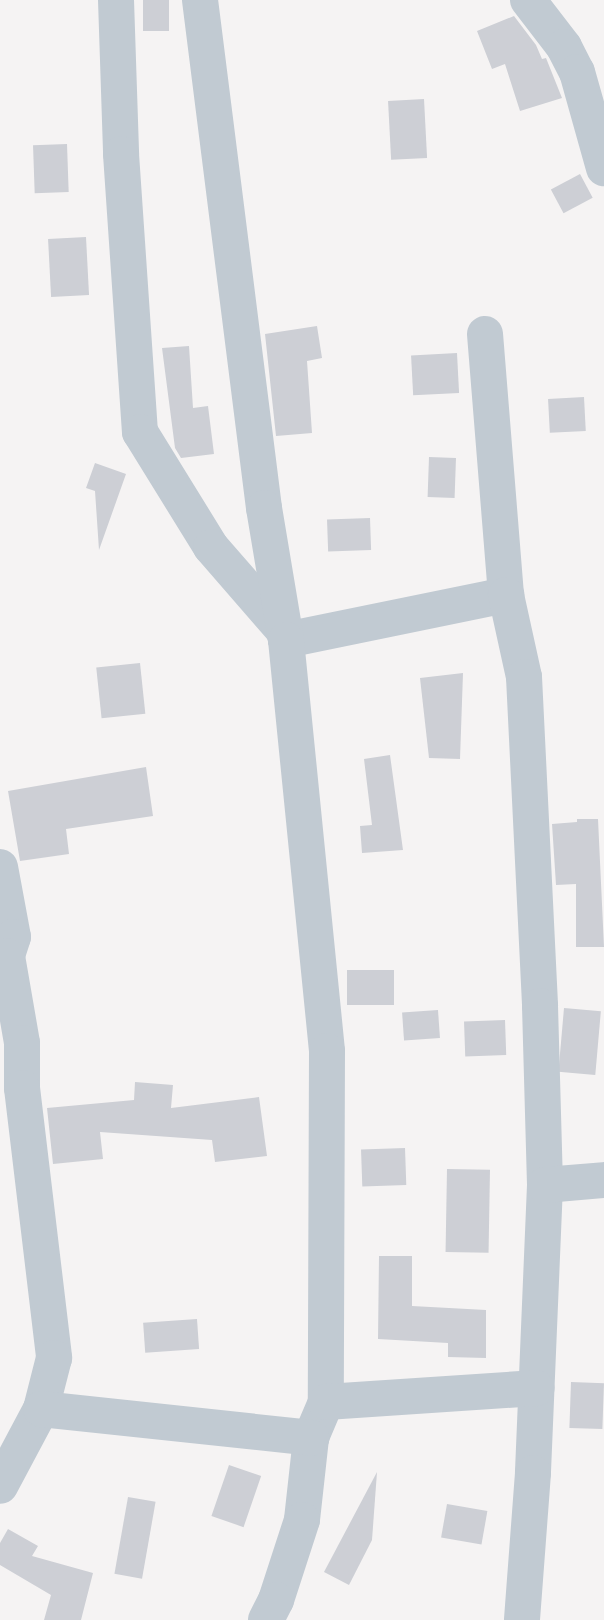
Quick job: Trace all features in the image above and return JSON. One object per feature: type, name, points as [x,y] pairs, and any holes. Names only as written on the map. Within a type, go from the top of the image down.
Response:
[{"type":"street","points":[[116,0],[121,154],[142,439],[211,547],[285,635]]},
{"type":"street","points":[[200,0],[264,508],[285,635],[327,1051],[326,1402],[311,1438],[302,1520],[266,1620]]},
{"type":"street","points":[[528,0],[564,47],[577,72],[604,168]]},
{"type":"street","points":[[485,334],[506,595],[524,677],[545,1185],[537,1388],[522,1620]]},
{"type":"street","points":[[285,635],[506,595]]},
{"type":"street","points":[[0,867],[13,937],[7,956],[22,1043],[22,1088],[54,1358],[41,1409],[0,1486]]},
{"type":"street","points":[[545,1185],[604,1180]]},
{"type":"street","points":[[326,1402],[537,1388]]},
{"type":"street","points":[[41,1409],[311,1438]]},
{"type":"building","points":[[143,0],[169,0],[169,31],[143,31]]},
{"type":"building","points":[[514,16],[536,45],[542,59],[546,58],[562,98],[520,111],[505,64],[492,69],[477,31]]},
{"type":"building","points":[[424,99],[427,158],[391,160],[388,101]]},
{"type":"building","points":[[67,144],[69,192],[35,193],[33,145]]},
{"type":"building","points":[[580,174],[593,198],[564,213],[551,189]]},
{"type":"building","points":[[86,237],[89,295],[51,297],[48,239]]},
{"type":"building","points":[[317,326],[322,358],[307,361],[312,433],[276,436],[265,334]]},
{"type":"building","points":[[189,346],[193,408],[208,406],[214,454],[181,458],[175,448],[162,348]]},
{"type":"building","points":[[457,353],[459,393],[413,395],[411,355]]},
{"type":"building","points":[[584,397],[586,431],[550,433],[548,399]]},
{"type":"building","points":[[429,457],[456,458],[455,498],[428,497]]},
{"type":"building","points":[[95,463],[126,474],[99,550],[95,491],[86,488]]},
{"type":"building","points":[[370,518],[371,550],[328,551],[327,520]]},
{"type":"building","points":[[140,663],[145,714],[102,718],[96,668]]},
{"type":"building","points":[[463,673],[460,759],[429,758],[420,678]]},
{"type":"building","points":[[390,755],[403,850],[362,853],[360,826],[372,825],[364,759]]},
{"type":"building","points":[[146,767],[153,816],[66,829],[69,854],[20,861],[8,791]]},
{"type":"building","points":[[577,819],[598,819],[604,947],[576,947],[576,884],[556,885],[552,824],[577,822]]},
{"type":"building","points":[[347,970],[394,970],[394,1005],[347,1005]]},
{"type":"building","points":[[564,1008],[601,1011],[595,1075],[558,1072]]},
{"type":"building","points":[[438,1010],[440,1038],[404,1040],[402,1013]]},
{"type":"building","points":[[505,1020],[506,1055],[465,1056],[464,1021]]},
{"type":"building","points":[[135,1082],[173,1085],[171,1108],[259,1097],[267,1156],[215,1162],[212,1140],[100,1132],[103,1159],[53,1164],[47,1108],[134,1100]]},
{"type":"building","points":[[405,1148],[406,1185],[362,1187],[361,1150]]},
{"type":"building","points":[[447,1169],[490,1170],[489,1253],[446,1252]]},
{"type":"building","points":[[379,1256],[412,1256],[412,1306],[486,1310],[486,1358],[448,1357],[448,1343],[378,1339]]},
{"type":"building","points":[[197,1319],[199,1349],[145,1353],[143,1323]]},
{"type":"building","points":[[571,1382],[604,1383],[602,1429],[569,1428]]},
{"type":"building","points":[[229,1465],[261,1476],[244,1527],[211,1516]]},
{"type":"building","points":[[377,1472],[372,1540],[349,1585],[324,1572]]},
{"type":"building","points":[[128,1497],[156,1502],[142,1579],[114,1574]]},
{"type":"building","points":[[447,1504],[487,1511],[481,1545],[441,1537]]},
{"type":"building","points":[[8,1529],[38,1546],[32,1556],[93,1573],[81,1620],[44,1620],[51,1595],[0,1565],[0,1543]]}]
